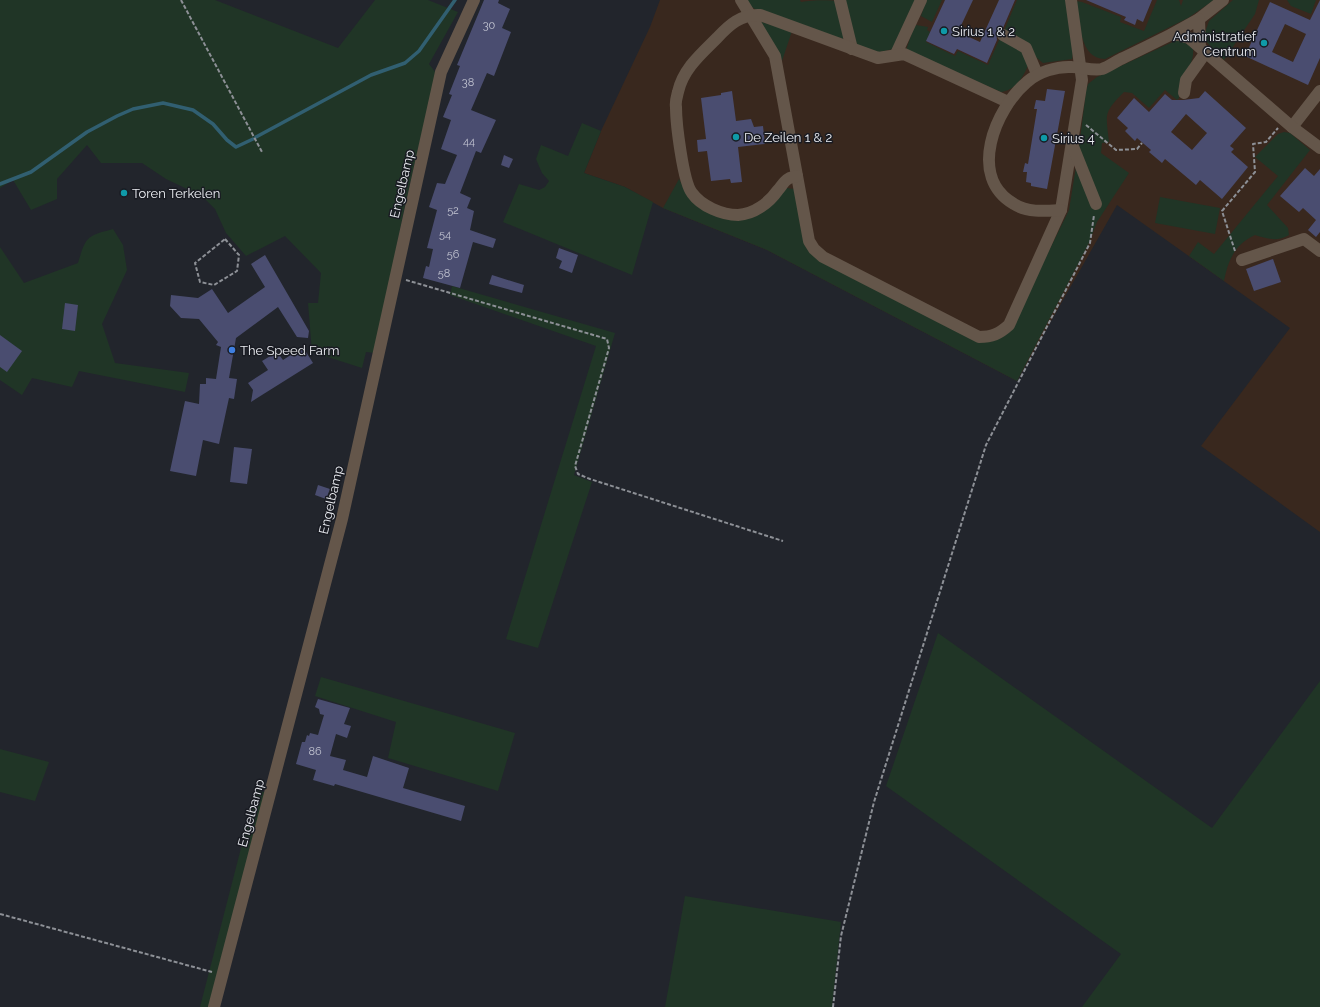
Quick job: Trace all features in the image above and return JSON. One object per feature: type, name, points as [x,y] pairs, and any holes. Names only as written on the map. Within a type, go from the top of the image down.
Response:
[{"type":"street","name":"Engelbamp","points":[[214,1007],[342,519],[441,72],[474,0]]},
{"type":"street","points":[[741,0],[774,56],[809,241],[814,249],[823,257],[979,338],[990,337],[1001,332],[1009,325],[1061,210],[1082,80],[1071,0]]},
{"type":"street","points":[[840,0],[852,49]]},
{"type":"street","points":[[896,54],[921,0]]},
{"type":"street","points":[[1061,210],[1029,210],[1014,205],[1002,196],[994,183],[989,167],[988,150],[993,132],[1008,102],[1037,74],[1071,66],[1102,69],[1199,19],[1222,0]]},
{"type":"street","points":[[797,176],[787,179],[773,197],[763,206],[751,212],[738,215],[712,208],[701,202],[692,193],[686,180],[675,106],[678,91],[684,76],[692,64],[728,26],[749,14],[760,15],[878,58],[896,54],[904,54],[1008,102]]},
{"type":"street","points":[[1184,93],[1186,80],[1203,50],[1199,19]]},
{"type":"street","points":[[1003,35],[1026,48],[1037,74]]},
{"type":"street","points":[[1170,35],[1179,35],[1189,38],[1289,124],[1320,148]]},
{"type":"street","points":[[1289,124],[1320,91]]},
{"type":"street","points":[[1072,143],[1096,204]]},
{"type":"street","points":[[1242,260],[1304,239],[1320,251]]},
{"type":"path","points":[[181,0],[262,152]]},
{"type":"path","points":[[1076,116],[1116,150],[1137,149],[1142,143]]},
{"type":"path","points":[[1242,260],[1238,262],[1222,211],[1255,172],[1253,144],[1266,142],[1289,124]]},
{"type":"path","points":[[833,1007],[841,936],[874,802],[984,452],[1090,243],[1096,204]]},
{"type":"path","points":[[225,239],[239,255],[237,271],[214,285],[200,282],[195,262],[225,239]]},
{"type":"path","points":[[396,276],[607,339],[609,348],[575,466],[578,474],[783,541]]},
{"type":"path","points":[[0,914],[223,975]]},
{"type":"shaded area","points":[[660,0],[1320,0],[1320,532],[1201,446],[1290,328],[1117,205],[1017,381],[767,250],[663,208],[625,187],[584,173],[601,131],[650,27]]},
{"type":"green space","points":[[0,0],[215,0],[338,48],[375,0],[428,0],[458,12],[429,64],[436,73],[405,205],[375,353],[366,352],[362,368],[312,352],[308,303],[318,303],[321,273],[285,236],[246,256],[226,233],[215,209],[202,196],[166,179],[142,163],[101,163],[87,145],[57,179],[57,199],[31,210],[13,180],[0,188]]},
{"type":"green space","points":[[746,0],[800,0],[801,2],[820,0],[838,1],[845,37],[843,39],[760,11],[753,8]]},
{"type":"green space","points":[[844,0],[917,0],[893,49],[876,53],[857,45]]},
{"type":"green space","points":[[926,0],[942,0],[932,22],[921,16]]},
{"type":"green space","points":[[1017,0],[1067,0],[1073,53],[1072,59],[1043,63],[1004,31]]},
{"type":"green space","points":[[1157,0],[1179,0],[1181,6],[1183,0],[1214,0],[1188,18],[1105,59],[1096,57],[1090,53],[1085,46],[1080,28],[1076,1],[1121,17],[1120,22],[1144,31]]},
{"type":"green space","points":[[1233,0],[1259,0],[1255,14],[1224,60],[1203,38],[1209,21]]},
{"type":"green space","points":[[1287,0],[1316,0],[1311,14],[1291,6]]},
{"type":"green space","points":[[759,21],[792,31],[782,61]]},
{"type":"green space","points":[[916,25],[928,27],[927,30],[930,32],[926,42],[955,56],[958,51],[988,65],[1000,38],[1022,47],[1029,63],[1019,82],[1006,91],[1001,92],[906,50]]},
{"type":"green space","points":[[1179,39],[1193,48],[1193,55],[1192,61],[1181,84],[1179,98],[1177,100],[1165,90],[1149,108],[1132,93],[1124,92],[1109,110],[1107,125],[1109,142],[1102,143],[1101,153],[1129,173],[1097,222],[1088,245],[1017,381],[767,250],[663,208],[679,179],[687,194],[734,219],[787,188],[794,189],[806,243],[977,341],[1012,326],[1069,210],[1088,84],[1097,77]]},
{"type":"green space","points":[[582,123],[601,131],[584,173],[625,187],[653,202],[632,275],[503,222],[519,184],[539,190],[545,187],[549,181],[542,173],[536,159],[541,145],[568,156]]},
{"type":"green space","points":[[1284,132],[1290,133],[1310,150],[1267,205],[1288,228],[1289,235],[1280,239],[1268,239],[1255,235],[1242,243],[1237,248],[1230,260],[1224,281],[1189,256],[1198,242],[1214,254],[1278,176],[1255,157],[1278,134]]},
{"type":"green space","points":[[1160,197],[1220,208],[1215,234],[1155,223]]},
{"type":"green space","points":[[113,229],[123,245],[127,270],[102,324],[115,363],[189,373],[185,392],[79,371],[72,387],[32,378],[22,395],[0,380],[0,247],[24,283],[78,263],[83,247],[89,238],[98,233]]},
{"type":"green space","points":[[452,286],[615,333],[574,475],[592,482],[538,648],[506,639],[596,346],[450,295]]},
{"type":"green space","points":[[938,633],[1212,828],[1320,681],[1320,1007],[1082,1007],[1121,954],[886,786]]},
{"type":"green space","points":[[321,677],[515,733],[498,791],[388,758],[396,722],[315,696]]},
{"type":"green space","points":[[0,749],[49,762],[35,801],[0,792]]},
{"type":"green space","points":[[256,790],[267,793],[209,1007],[200,1007]]},
{"type":"green space","points":[[685,896],[841,922],[832,1007],[665,1007]]},
{"type":"building","points":[[484,0],[499,0],[498,3],[510,9],[502,28],[511,32],[494,76],[487,73],[471,110],[496,120],[481,153],[476,151],[460,193],[471,198],[467,208],[474,211],[470,230],[496,239],[493,248],[473,242],[460,288],[423,278],[426,266],[429,267],[433,249],[427,248],[437,210],[429,207],[437,183],[445,184],[457,155],[441,149],[451,120],[443,117],[452,95],[449,94],[460,66],[457,65]]},
{"type":"building","name":"Sirius 1 & 2","points":[[945,0],[973,0],[958,32],[980,42],[999,0],[1015,0],[1003,28],[996,32],[997,40],[987,63],[957,49],[954,54],[926,41]]},
{"type":"building","points":[[1086,0],[1152,0],[1143,22],[1137,19],[1135,25],[1124,20],[1126,17]]},
{"type":"building","name":"Administratief Centrum","points":[[1320,0],[1320,58],[1308,85],[1245,56],[1270,2],[1310,20]],"holes":[[[1285,24],[1306,34],[1293,62],[1272,52]]]},
{"type":"building","name":"Sirius 4","points":[[1047,89],[1065,91],[1047,189],[1031,186],[1031,183],[1026,182],[1027,172],[1023,172],[1025,163],[1028,164],[1037,109],[1034,109],[1036,100],[1045,101]]},
{"type":"building","name":"De Zeilen 1 & 2","points":[[732,91],[736,121],[751,119],[754,127],[763,126],[765,144],[738,147],[742,182],[731,183],[730,179],[711,181],[707,151],[698,152],[697,140],[706,139],[701,98],[721,95],[721,93]]},
{"type":"building","points":[[1205,91],[1246,128],[1230,146],[1234,149],[1231,152],[1248,167],[1222,199],[1200,180],[1196,185],[1165,159],[1162,163],[1149,152],[1151,150],[1137,138],[1135,141],[1125,131],[1128,128],[1117,118],[1134,98],[1149,112],[1165,94],[1172,100],[1199,98]],"holes":[[[1186,114],[1207,133],[1192,150],[1171,132]]]},
{"type":"building","points":[[504,155],[513,159],[509,168],[501,165]]},
{"type":"building","points":[[1305,168],[1314,176],[1320,169],[1320,232],[1316,237],[1308,230],[1316,220],[1303,208],[1299,212],[1280,196]]},
{"type":"building","points":[[559,248],[578,255],[572,273],[559,268],[562,261],[556,258]]},
{"type":"building","points":[[265,255],[309,331],[308,338],[297,337],[278,307],[236,338],[229,378],[237,379],[234,399],[229,398],[219,444],[203,440],[196,476],[170,471],[185,401],[199,404],[200,384],[206,384],[206,378],[216,379],[221,347],[216,345],[218,342],[199,319],[181,318],[170,306],[171,295],[198,298],[212,289],[228,313],[265,287],[251,264]]},
{"type":"building","points":[[1273,259],[1281,282],[1254,291],[1246,269]]},
{"type":"building","points":[[492,275],[524,285],[522,293],[489,284]]},
{"type":"building","points":[[65,303],[78,305],[75,331],[62,329]]},
{"type":"building","points":[[0,335],[22,351],[7,372],[0,367]]},
{"type":"building","points":[[303,347],[313,363],[251,402],[253,390],[248,383],[268,370],[262,361],[277,352],[283,360]]},
{"type":"building","points":[[234,447],[252,449],[247,484],[230,482]]},
{"type":"building","points":[[318,485],[330,489],[326,499],[315,495]]},
{"type":"building","points":[[318,699],[350,708],[344,724],[351,726],[347,738],[336,734],[330,756],[346,760],[343,770],[367,777],[373,756],[409,768],[403,788],[465,806],[461,821],[335,784],[334,786],[313,780],[316,770],[296,764],[302,742],[305,742],[307,735],[309,736],[310,733],[318,735],[324,715],[320,714],[319,709],[315,707]]},
{"type":"waterway","points":[[256,137],[371,75],[405,63],[419,51],[455,0]]},
{"type":"waterway","points":[[0,184],[31,172],[87,132],[117,116],[133,109],[163,103],[193,110],[213,124],[227,140],[236,147],[253,139]]},
{"type":"place","name":"Sirius 1 & 2","points":[[944,31]]},
{"type":"place","name":"Administratief Centrum","points":[[1264,43]]},
{"type":"place","name":"De Zeilen 1 & 2","points":[[736,137]]},
{"type":"place","name":"Sirius 4","points":[[1044,138]]},
{"type":"place","name":"Toren Terkelen","points":[[124,193]]},
{"type":"place","name":"The Speed Farm","points":[[232,350]]}]
